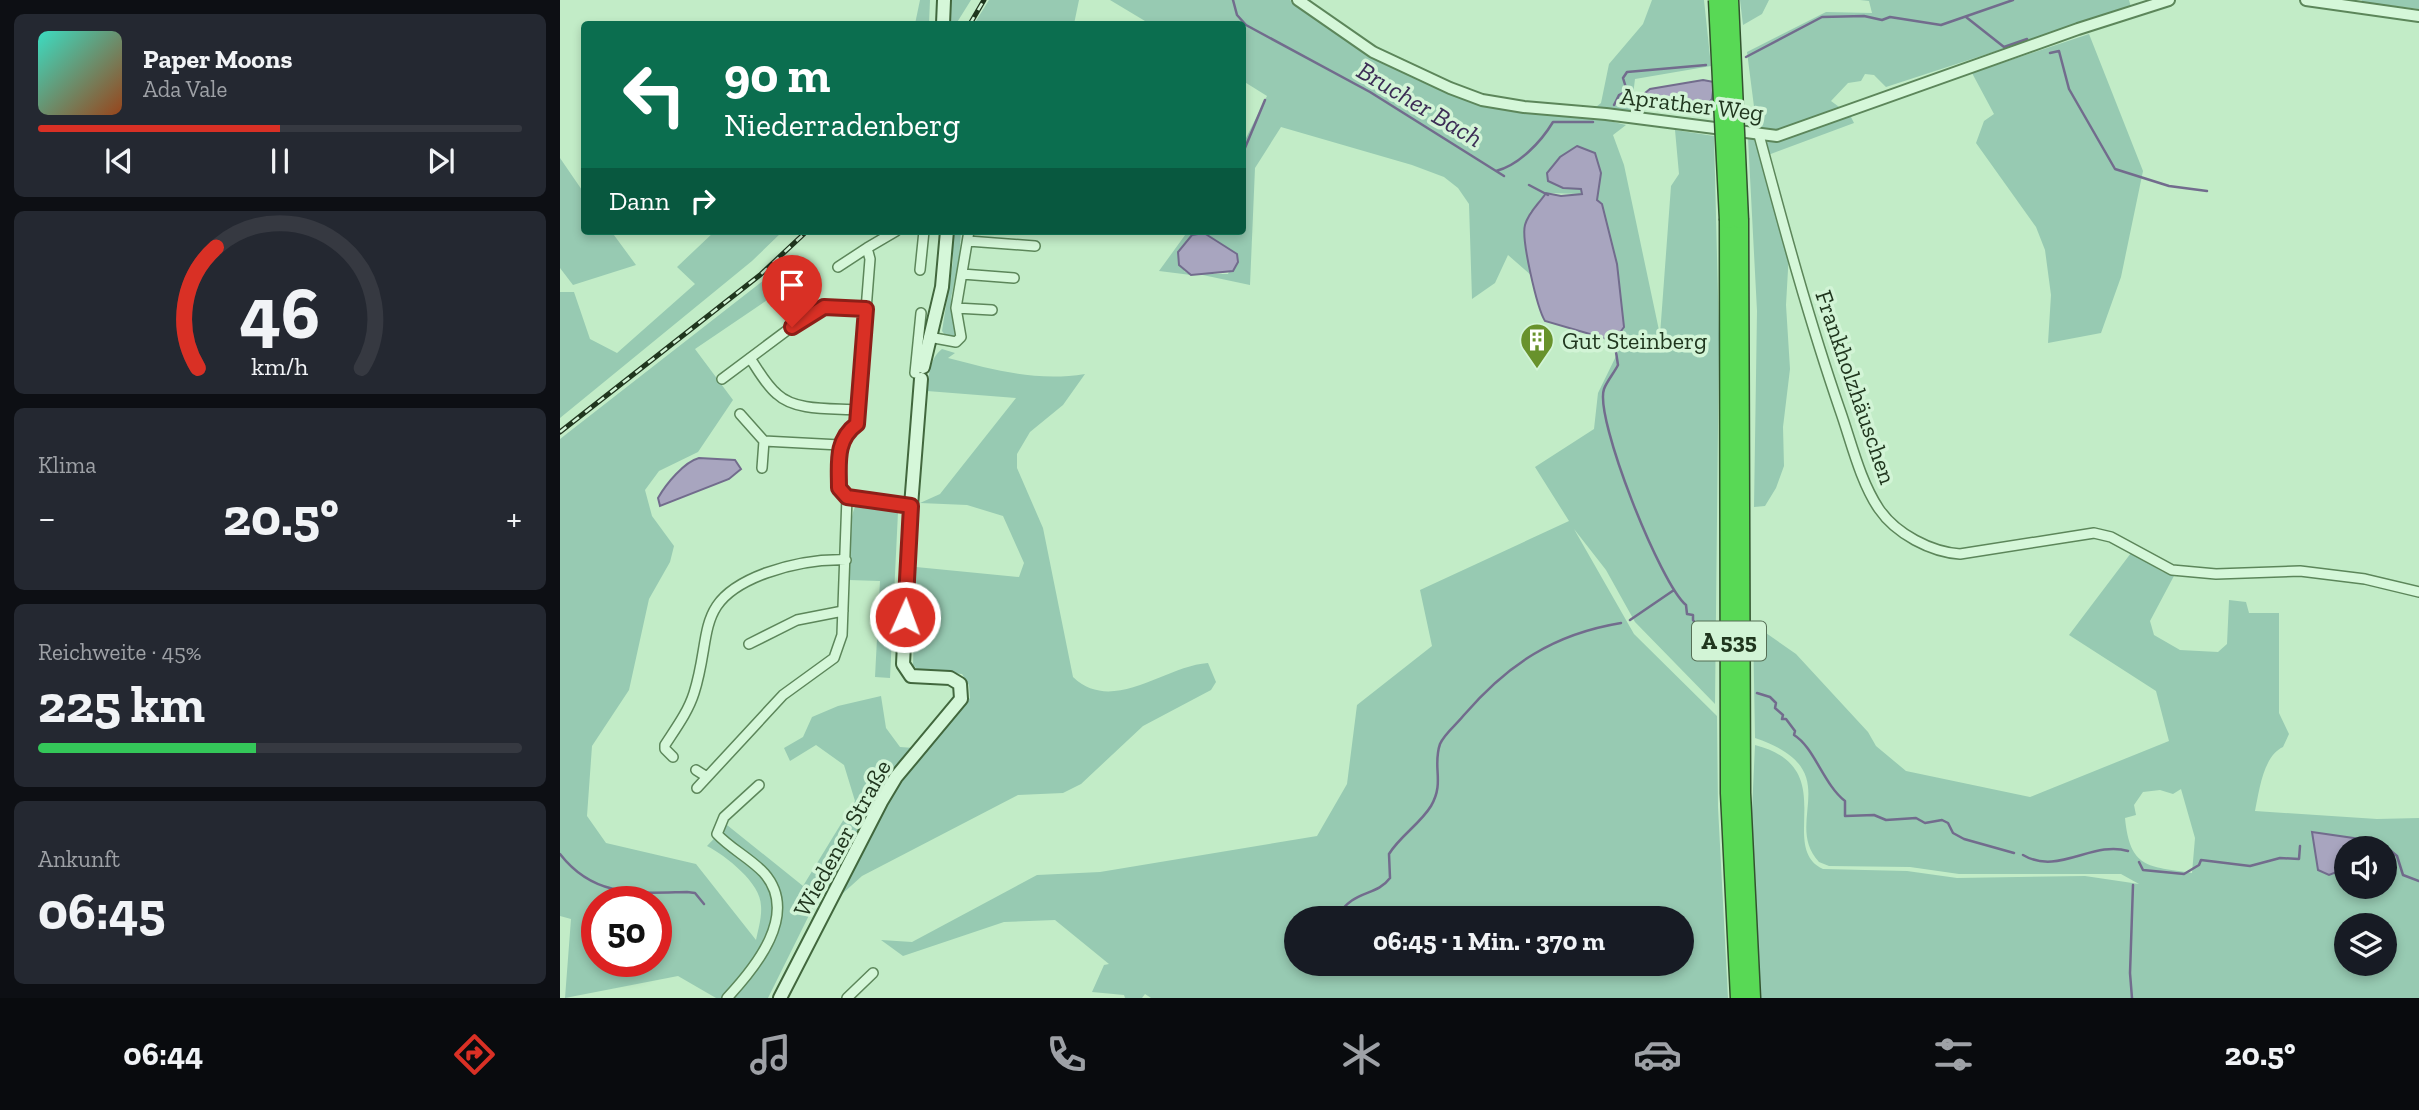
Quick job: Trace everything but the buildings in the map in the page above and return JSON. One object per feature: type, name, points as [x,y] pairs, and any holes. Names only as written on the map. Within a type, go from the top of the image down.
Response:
[{"type":"highway","name":"A 535","points":[[1717,0],[1734,220]]},
{"type":"highway","name":"A 535","points":[[1730,0],[1739,998]]},
{"type":"highway","name":"A 535","points":[[1736,793],[1752,998]]},
{"type":"main road","points":[[943,21],[944,0]]},
{"type":"main road","name":"Wiedener Straße","points":[[780,998],[881,802],[896,777],[961,699],[963,692],[960,684],[950,678],[911,676],[903,664],[918,370],[942,287],[947,235]]},
{"type":"street","name":"Aprather Weg","points":[[1298,0],[1373,52],[1482,100],[1777,136],[2065,33],[2169,0]]},
{"type":"street","points":[[2306,0],[2419,16]]},
{"type":"street","name":"Frankholzhäuschen","points":[[1759,135],[1808,314],[1849,435],[1878,508],[1910,536],[1937,550],[1960,554],[2094,533],[2111,537],[2172,570],[2216,574],[2278,570],[2319,573],[2419,592]]},
{"type":"street","points":[[838,267],[889,235]]},
{"type":"street","points":[[920,270],[924,235]]},
{"type":"street","points":[[929,337],[945,342],[956,342],[961,337],[956,307],[968,236],[1035,246]]},
{"type":"street","points":[[867,248],[870,258],[857,424],[847,432],[840,445],[839,488],[847,497],[911,506]]},
{"type":"street","points":[[962,274],[1014,278]]},
{"type":"street","points":[[722,379],[814,311],[824,307],[866,309]]},
{"type":"street","points":[[956,307],[992,310]]},
{"type":"street","points":[[918,370],[921,313]]},
{"type":"street","points":[[750,358],[776,394],[785,400],[798,405],[858,410]]},
{"type":"street","points":[[740,414],[764,441],[840,445]]},
{"type":"street","points":[[762,468],[764,441]]},
{"type":"street","points":[[697,788],[783,695],[834,658],[842,635],[844,611],[847,497]]},
{"type":"street","points":[[673,757],[664,748],[694,692],[707,625],[722,598],[737,586],[786,566],[846,560]]},
{"type":"street","points":[[749,644],[797,620],[844,611]]},
{"type":"street","points":[[695,770],[707,777]]},
{"type":"street","points":[[727,998],[764,955],[775,917],[770,881],[717,834],[724,817],[759,785]]},
{"type":"street","points":[[847,998],[873,973]]},
{"type":"green space","points":[[920,0],[930,0],[929,21],[916,21]]},
{"type":"green space","points":[[951,0],[971,0],[958,21],[950,21]]},
{"type":"green space","points":[[989,0],[1079,0],[1075,21],[976,21]]},
{"type":"green space","points":[[1110,0],[1290,0],[1361,51],[1419,81],[1483,105],[1589,116],[1626,125],[1613,135],[1624,165],[1660,335],[1671,186],[1679,174],[1675,130],[1714,136],[1719,336],[1715,704],[1635,622],[1606,570],[1574,529],[1634,634],[1717,716],[1718,807],[1728,998],[1151,998],[1145,994],[1142,998],[1125,998],[1124,995],[1092,992],[1104,965],[1109,964],[1055,920],[1004,922],[903,956],[881,940],[912,942],[1037,875],[1100,872],[1317,836],[1347,784],[1357,705],[1432,646],[1420,590],[1569,521],[1535,467],[1594,429],[1598,393],[1620,348],[1624,327],[1597,201],[1601,173],[1577,146],[1560,157],[1548,173],[1563,188],[1582,189],[1582,194],[1546,193],[1530,212],[1524,228],[1532,276],[1508,255],[1495,283],[1472,299],[1469,204],[1458,188],[1444,177],[1412,165],[1281,127],[1255,168],[1250,285],[1198,274],[1228,274],[1237,254],[1207,235],[1246,235],[1246,138],[1267,96],[1246,83],[1246,21],[1145,21]]},
{"type":"green space","points":[[1652,0],[1704,0],[1711,66],[1635,79],[1631,111],[1596,107],[1601,103],[1609,64],[1643,24]]},
{"type":"green space","points":[[1740,0],[1769,0],[1762,14],[1743,25]]},
{"type":"green space","points":[[1860,0],[2129,0],[2131,7],[1886,87],[1874,75],[1865,74],[1861,81],[1848,83],[1831,101],[1850,115],[1854,123],[1768,155],[1789,252],[1786,305],[1790,369],[1783,427],[1784,466],[1776,488],[1765,506],[1754,507],[1757,311],[1748,138],[1757,130],[1747,52],[1826,12],[1872,13],[1869,1]]},
{"type":"green space","points":[[2419,0],[2419,9],[2361,2]]},
{"type":"green space","points":[[2089,34],[2143,171],[2121,277],[2101,333],[2048,343],[2051,295],[2045,250],[2036,227],[1976,143],[1984,121],[1994,114],[1972,73]]},
{"type":"green space","points":[[560,158],[581,189],[581,235],[614,235],[636,265],[573,285],[560,268]]},
{"type":"green space","points":[[711,235],[779,235],[752,261],[560,418],[560,292],[574,292],[590,339],[617,353],[695,284],[677,267]]},
{"type":"green space","points":[[953,235],[961,235],[959,261],[951,298],[957,334],[953,337],[946,336],[942,331],[953,261]]},
{"type":"green space","points":[[1185,235],[1203,235],[1184,271],[1191,275],[1159,271]]},
{"type":"green space","points":[[768,277],[779,292],[695,349],[733,400],[698,452],[659,471],[645,490],[652,516],[674,546],[670,562],[649,599],[629,690],[592,746],[587,816],[606,843],[696,864],[756,940],[761,910],[755,888],[732,863],[707,846],[727,825],[803,886],[855,801],[844,765],[816,745],[790,761],[784,748],[803,737],[812,717],[838,706],[881,696],[886,728],[900,747],[927,749],[970,698],[969,685],[962,674],[917,669],[913,665],[916,567],[1019,577],[1024,563],[1003,516],[967,505],[920,503],[940,494],[1016,398],[927,391],[932,363],[942,349],[955,353],[948,358],[1016,374],[1050,377],[1085,374],[1063,405],[1030,432],[1017,454],[1017,468],[1043,528],[1073,677],[1088,687],[1105,691],[1122,690],[1191,666],[1208,663],[1216,682],[1211,690],[1143,726],[1081,784],[1063,793],[1018,795],[862,876],[842,894],[826,881],[768,998],[716,998],[678,976],[565,998],[571,919],[560,916],[560,439]]},
{"type":"green space","points":[[864,505],[898,512],[890,678],[875,677],[880,581],[849,580],[853,513],[855,507]]},
{"type":"green space","points":[[2131,553],[2163,572],[2175,574],[2150,621],[2154,635],[2180,650],[2218,652],[2227,644],[2229,600],[2246,602],[2249,613],[2279,613],[2279,713],[2289,734],[2283,747],[2266,766],[2255,811],[2377,819],[2419,818],[2419,998],[1759,998],[1751,833],[1755,745],[1781,756],[1796,771],[1803,789],[1805,844],[1810,858],[1823,869],[1907,871],[1957,878],[2085,876],[2139,884],[2121,874],[1959,874],[1910,867],[1829,866],[1819,862],[1809,846],[1806,830],[1807,780],[1800,765],[1783,751],[1755,738],[1753,624],[1796,654],[1868,732],[1876,746],[1906,771],[2030,797],[2169,741],[2156,691],[2069,635]],"holes":[[[2181,789],[2195,838],[2192,873],[2153,866],[2137,856],[2131,847],[2125,818],[2136,815],[2134,805],[2143,792],[2160,790],[2173,794]]]},
{"type":"shaded area","points":[[1703,80],[1714,82],[1712,99],[1703,110],[1663,107],[1645,93],[1650,89]]},
{"type":"shaded area","points":[[1577,146],[1595,153],[1601,173],[1597,200],[1602,204],[1617,264],[1624,327],[1614,341],[1545,321],[1527,258],[1525,225],[1546,193],[1561,196],[1582,194],[1581,189],[1563,188],[1548,181],[1547,173],[1560,157]]},
{"type":"shaded area","points":[[1192,235],[1207,235],[1237,254],[1238,262],[1233,271],[1191,275],[1179,265],[1178,252]]},
{"type":"shaded area","points":[[699,458],[735,460],[741,469],[729,479],[660,506],[658,498],[671,480],[687,464]]},
{"type":"shaded area","points":[[2312,832],[2340,836],[2334,836],[2334,873],[2329,875],[2318,870]]},
{"type":"waterway","name":"Brucher Bach","points":[[1233,0],[1237,15],[1242,21]]},
{"type":"waterway","name":"Brucher Bach","points":[[1746,57],[1822,17],[1864,16],[1882,20],[1890,17],[1941,25],[2013,0]]},
{"type":"waterway","points":[[1966,17],[2004,47],[2027,39]]},
{"type":"waterway","name":"Brucher Bach","points":[[1246,25],[1370,92],[1504,176]]},
{"type":"waterway","points":[[2050,53],[2059,51],[2069,89],[2115,169],[2169,186],[2207,191]]},
{"type":"waterway","name":"Brucher Bach","points":[[1614,105],[1619,95],[1627,91],[1623,78],[1627,72],[1706,65]]},
{"type":"waterway","points":[[1246,145],[1265,100]]},
{"type":"waterway","name":"Brucher Bach","points":[[1496,171],[1513,164],[1529,152],[1553,122],[1593,122]]},
{"type":"waterway","points":[[1529,185],[1548,195]]},
{"type":"waterway","points":[[1614,339],[1618,365],[1604,389],[1604,406],[1619,465],[1661,567],[1686,605],[1687,614],[1693,615],[1693,620],[1712,644]]},
{"type":"waterway","points":[[1630,620],[1674,590]]},
{"type":"waterway","points":[[1345,906],[1390,878],[1389,854],[1431,806],[1435,797],[1440,744],[1481,697],[1515,666],[1553,643],[1621,623]]},
{"type":"waterway","points":[[1757,693],[1770,697],[1776,703],[1775,708],[1783,715],[1782,719],[1786,719],[1795,731],[1794,735],[1807,748],[1831,786],[1845,801],[1845,816],[1874,815],[1886,820],[1916,818],[1925,823],[1942,820],[1948,823],[1953,833],[1964,839],[2014,853]]},
{"type":"waterway","points":[[2139,862],[2143,870],[2184,874],[2199,865],[2201,860],[2250,866],[2280,858],[2299,859],[2300,846]]},
{"type":"waterway","points":[[2023,855],[2049,862],[2102,850],[2128,851]]},
{"type":"waterway","points":[[560,854],[587,879],[602,886],[634,892],[695,893],[704,904]]},
{"type":"waterway","points":[[2397,856],[2403,875],[2419,881]]},
{"type":"waterway","points":[[2132,998],[2130,973],[2133,885]]},
{"type":"railway","points":[[972,21],[984,0]]},
{"type":"railway","points":[[560,432],[760,275],[803,235]]},
{"type":"place","name":"Gut Steinberg","points":[[1537,370]]},
{"type":"route","points":[[792,327],[824,307],[866,309],[857,424],[847,432],[840,445],[839,488],[847,497],[911,506],[905,617]]}]
